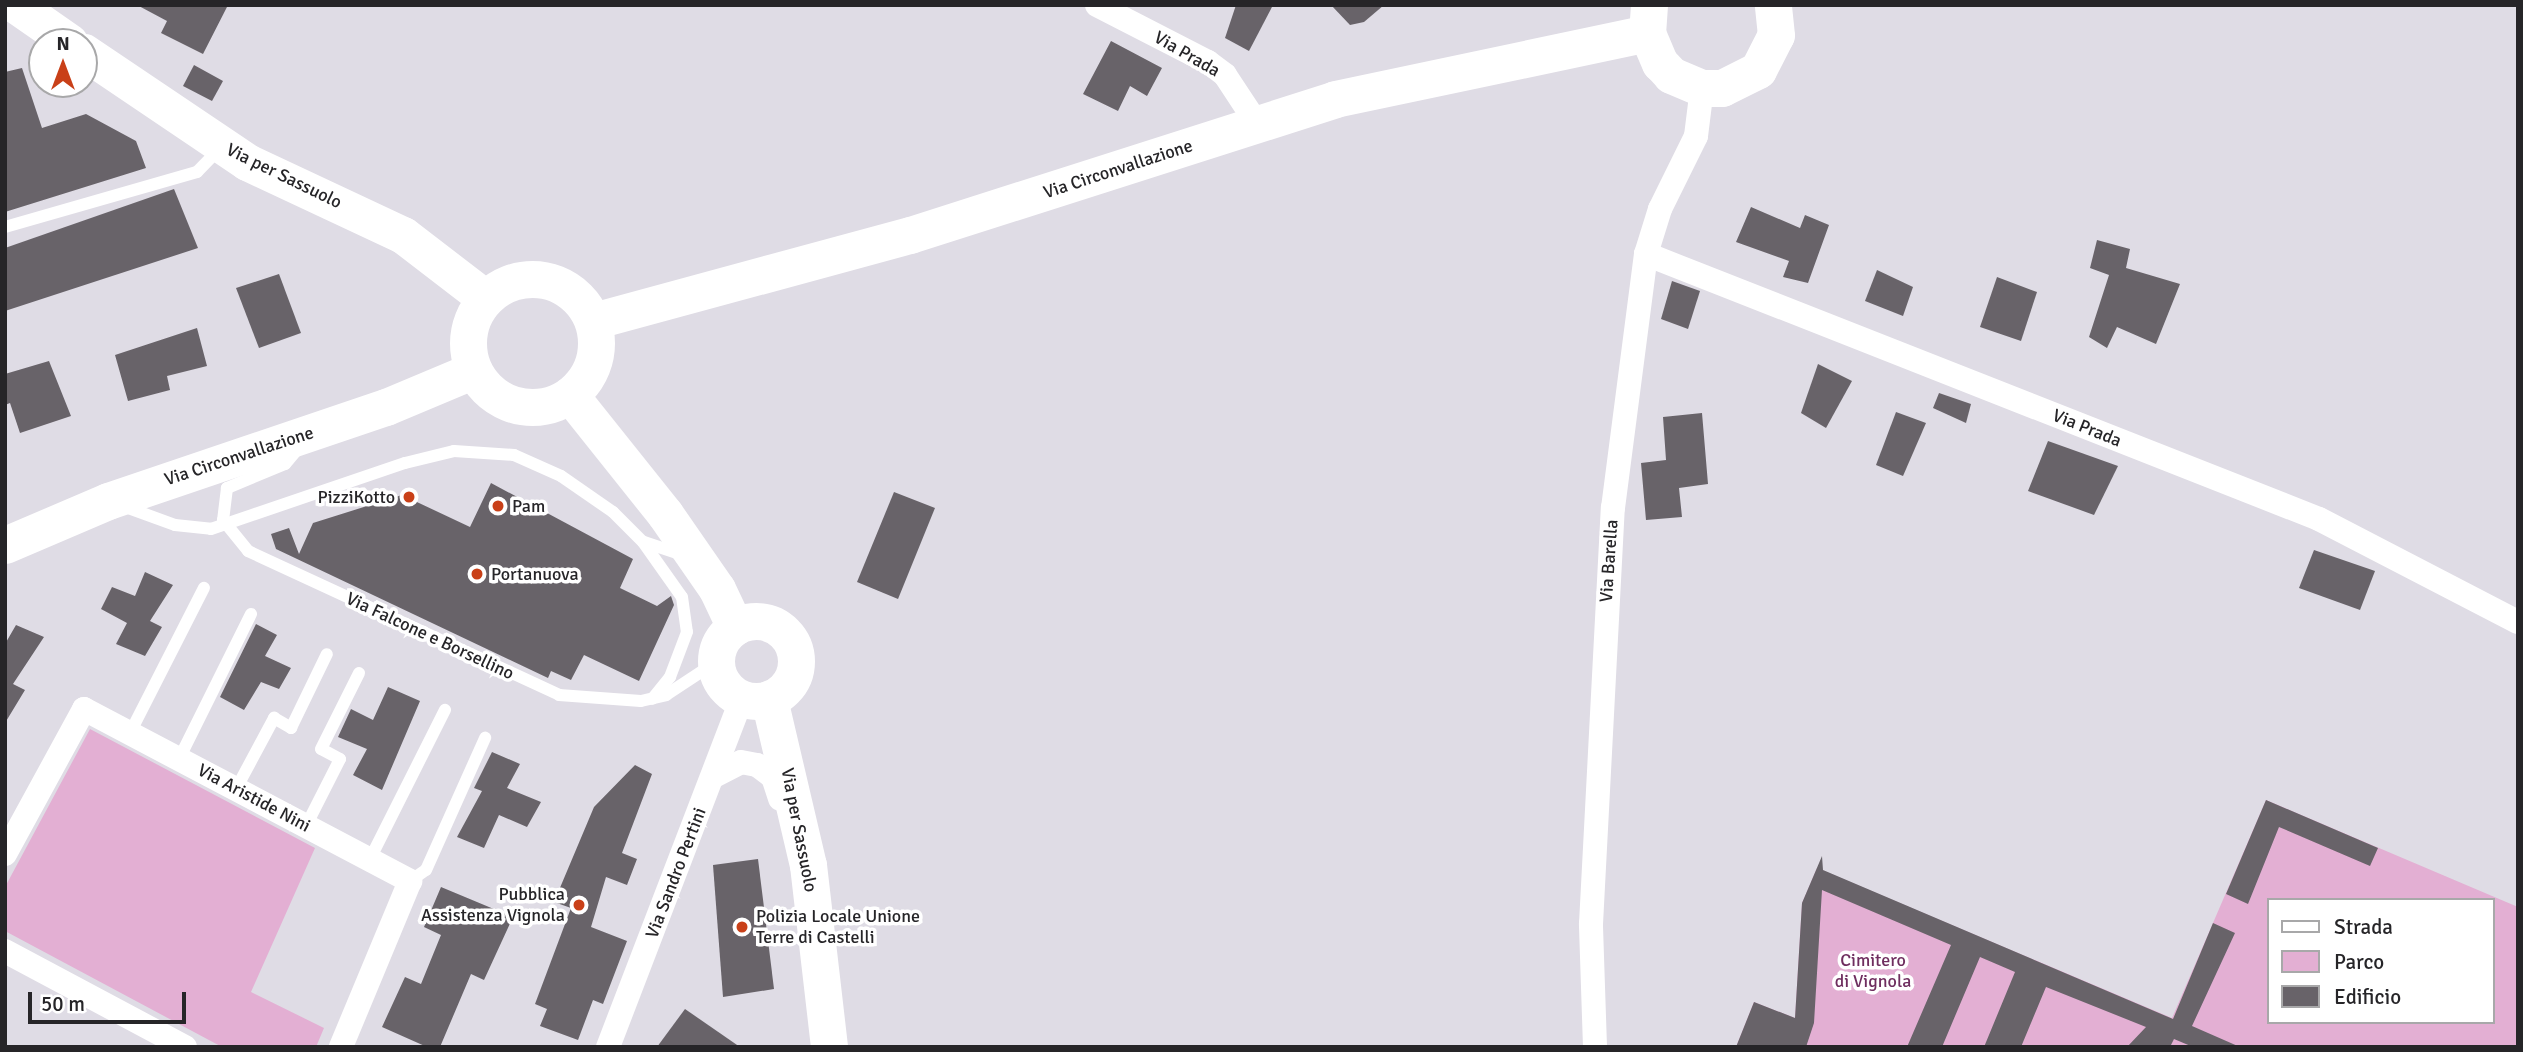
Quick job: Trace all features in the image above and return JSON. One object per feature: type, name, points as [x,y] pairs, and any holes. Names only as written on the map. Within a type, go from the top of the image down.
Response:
[{"type":"main road","points":[[16,5],[49,28]]},
{"type":"main road","points":[[1648,19],[1660,63],[1686,84],[1702,88],[1722,88],[1758,70],[1776,35],[1773,5]]},
{"type":"main road","name":"Via Circonvallazione","points":[[593,321],[910,235],[1375,88],[1648,19]]},
{"type":"main road","name":"Via per Sassuolo","points":[[98,62],[222,146],[403,235],[485,298]]},
{"type":"main road","points":[[517,280],[555,282],[571,291],[593,321],[591,370],[570,395],[544,405],[516,405],[484,386],[474,370],[470,325],[485,298],[517,280]]},
{"type":"main road","name":"Via Circonvallazione","points":[[5,545],[108,500],[415,397],[474,370]]},
{"type":"main road","points":[[570,395],[697,559],[735,627]]},
{"type":"main road","points":[[767,623],[792,644],[793,676],[756,698],[724,684],[716,662],[721,642],[735,627],[767,623]]},
{"type":"main road","name":"Via per Sassuolo","points":[[756,698],[808,865],[829,1047]]},
{"type":"street","name":"Via Prada","points":[[1097,5],[1208,62],[1225,75],[1258,125]]},
{"type":"street","name":"Via Barella","points":[[1595,1047],[1589,965],[1609,565],[1646,254],[1660,209],[1691,151],[1702,88]]},
{"type":"street","name":"Via Prada","points":[[1646,254],[2319,519],[2518,622]]},
{"type":"street","name":"Via Sandro Pertini","points":[[608,1047],[714,776],[756,698]]},
{"type":"street","name":"Via Aristide Nini","points":[[5,854],[84,709],[410,881]]},
{"type":"street","points":[[714,776],[741,762],[766,770],[779,792],[789,845],[808,865]]},
{"type":"street","points":[[341,1047],[410,881]]},
{"type":"street","points":[[5,951],[185,1047]]},
{"type":"lane","points":[[5,228],[197,172],[222,146]]},
{"type":"lane","points":[[225,525],[227,488],[285,464],[298,454],[307,433]]},
{"type":"lane","points":[[108,500],[188,528],[225,525],[405,463],[486,450],[561,476],[643,542],[682,597],[689,621],[670,677],[652,699]]},
{"type":"lane","name":"Via Falcone e Borsellino","points":[[225,525],[248,551],[540,688],[583,701],[652,699],[694,680],[716,662]]},
{"type":"lane","points":[[643,542],[697,559]]},
{"type":"lane","points":[[130,733],[204,589]]},
{"type":"lane","points":[[179,759],[251,614]]},
{"type":"lane","points":[[236,789],[274,718],[292,728],[327,654]]},
{"type":"lane","points":[[306,826],[340,759],[321,749],[359,673]]},
{"type":"lane","points":[[370,859],[444,710]]},
{"type":"lane","points":[[410,881],[426,870],[485,738]]},
{"type":"green space","points":[[90,729],[315,848],[251,992],[324,1028],[316,1047],[222,1047],[5,931],[5,887]]},
{"type":"green space","name":"Cimitero di Vignola","points":[[2266,800],[2518,907],[2518,1047],[1736,1047],[1754,1002],[1795,1018],[1802,903],[1817,868],[2172,1018]]},
{"type":"building","points":[[137,5],[228,5],[203,54],[161,33],[167,21]]},
{"type":"building","points":[[1236,5],[1273,5],[1249,51],[1225,38]]},
{"type":"building","points":[[1331,5],[1384,5],[1364,22],[1350,25]]},
{"type":"building","points":[[1111,41],[1162,68],[1147,96],[1130,86],[1118,111],[1083,94]]},
{"type":"building","points":[[194,65],[223,81],[212,101],[183,86]]},
{"type":"building","points":[[22,68],[28,86],[28,98],[32,98],[42,128],[86,114],[136,141],[146,168],[5,212],[5,72]]},
{"type":"building","points":[[174,189],[198,248],[5,311],[5,248]]},
{"type":"building","points":[[1751,207],[1800,228],[1805,215],[1829,225],[1808,283],[1783,277],[1789,261],[1736,242]]},
{"type":"building","points":[[2097,240],[2130,249],[2126,268],[2180,284],[2156,344],[2117,327],[2107,348],[2089,337],[2109,275],[2090,268]]},
{"type":"building","points":[[1877,270],[1913,287],[1903,316],[1865,301]]},
{"type":"building","points":[[279,274],[301,333],[259,348],[236,288]]},
{"type":"building","points":[[1997,277],[2037,292],[2021,341],[1980,327]]},
{"type":"building","points":[[1672,281],[1700,291],[1688,329],[1661,319]]},
{"type":"building","points":[[197,328],[207,366],[167,376],[170,390],[128,401],[115,355]]},
{"type":"building","points":[[49,361],[71,416],[20,433],[10,403],[5,405],[5,374]]},
{"type":"building","points":[[1818,364],[1852,381],[1826,428],[1801,413]]},
{"type":"building","points":[[1939,393],[1971,404],[1966,423],[1933,408]]},
{"type":"building","points":[[1896,412],[1926,423],[1903,476],[1876,465]]},
{"type":"building","points":[[1702,413],[1708,484],[1679,488],[1682,517],[1646,520],[1641,463],[1666,460],[1663,417]]},
{"type":"building","points":[[2048,441],[2118,466],[2094,515],[2028,491]]},
{"type":"building","name":"Portanuova","points":[[491,483],[633,559],[620,588],[657,606],[671,596],[674,605],[639,681],[584,655],[571,680],[551,671],[548,678],[276,549],[271,534],[289,528],[299,554],[313,523],[402,495],[470,527]]},
{"type":"building","points":[[894,492],[935,508],[898,599],[857,582]]},
{"type":"building","points":[[2314,550],[2375,571],[2360,610],[2299,588]]},
{"type":"building","points":[[145,572],[173,585],[150,621],[162,627],[145,656],[116,644],[127,623],[101,609],[112,587],[135,596]]},
{"type":"building","points":[[256,624],[277,635],[265,656],[291,668],[279,689],[261,682],[244,710],[220,697]]},
{"type":"building","points":[[16,625],[44,637],[13,684],[25,690],[5,723],[5,644]]},
{"type":"building","points":[[388,687],[420,701],[382,790],[353,775],[367,749],[338,737],[351,709],[373,720]]},
{"type":"building","points":[[492,752],[520,764],[507,788],[541,802],[527,827],[499,815],[484,848],[457,837],[482,791],[474,788]]},
{"type":"building","name":"Pubblica Assistenza Vignola","points":[[635,765],[652,774],[622,853],[637,859],[627,885],[606,877],[591,927],[627,941],[603,1004],[593,1000],[578,1040],[540,1026],[547,1009],[535,1004],[571,908],[554,902],[594,807]]},
{"type":"building","points":[[2266,800],[2378,848],[2370,866],[2279,827],[2248,904],[2226,894]]},
{"type":"building","points":[[1822,856],[1823,870],[2173,1019],[2213,923],[2235,933],[2192,1026],[2240,1047],[2193,1047],[2174,1039],[2170,1047],[2127,1047],[2146,1027],[2046,987],[2021,1047],[1984,1047],[2015,972],[1980,957],[1942,1047],[1907,1047],[1951,945],[1822,890],[1814,1023],[1806,1047],[1736,1047],[1754,1002],[1795,1018],[1802,903]]},
{"type":"building","name":"Polizia Locale Unione Terre di Castelli","points":[[758,859],[774,989],[723,997],[713,865]]},
{"type":"building","points":[[441,887],[513,917],[484,980],[471,974],[440,1047],[427,1047],[382,1027],[405,977],[421,984],[441,935],[424,927]]},
{"type":"building","points":[[685,1009],[740,1047],[657,1047]]},
{"type":"place","name":"PizziKotto","points":[[409,497]]},
{"type":"place","name":"Pam","points":[[498,506]]},
{"type":"place","name":"Portanuova","points":[[477,574]]},
{"type":"place","name":"Pubblica Assistenza Vignola","points":[[579,905]]},
{"type":"place","name":"Polizia Locale Unione Terre di Castelli","points":[[742,927]]}]
